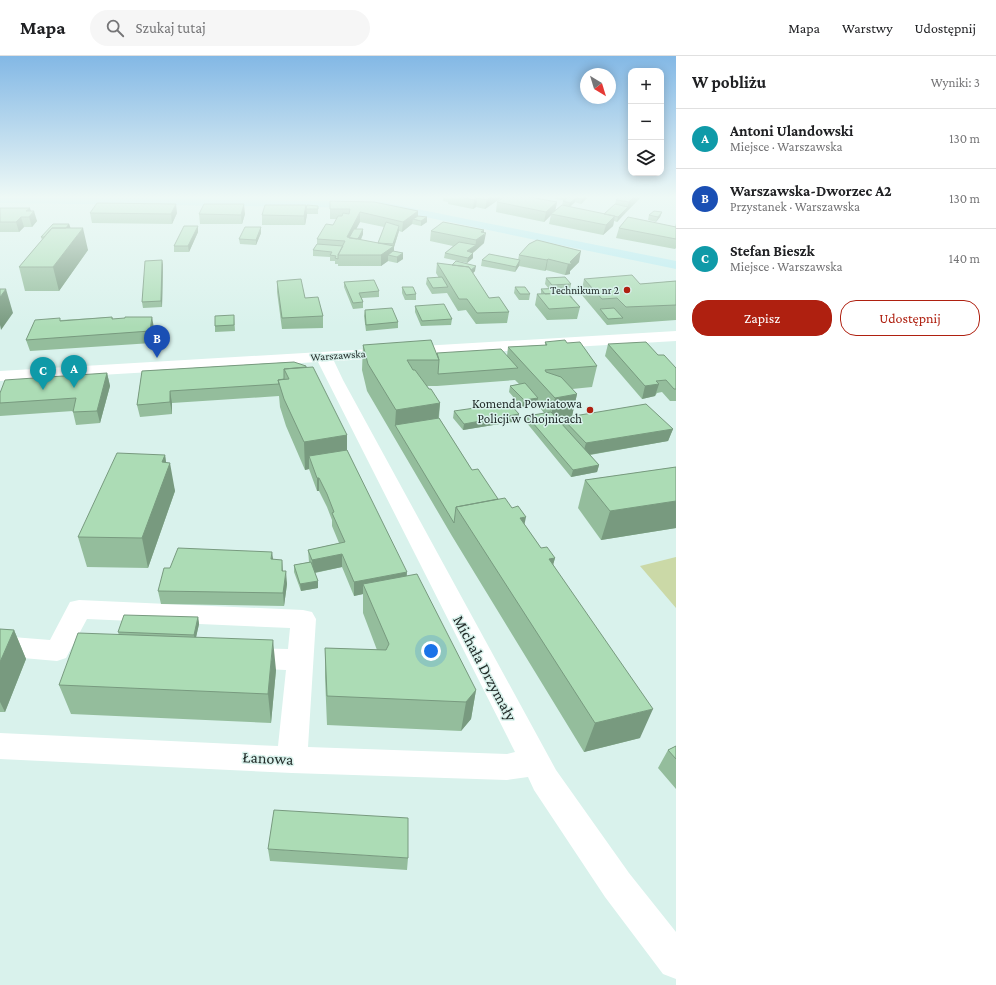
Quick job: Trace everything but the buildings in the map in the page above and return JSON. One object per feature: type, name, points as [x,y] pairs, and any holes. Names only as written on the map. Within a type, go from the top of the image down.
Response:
[{"type":"street","points":[[555,240],[676,265]]},
{"type":"street","name":"Warszawska","points":[[0,376],[676,336]]},
{"type":"street","name":"Michała Drzymały","points":[[325,356],[327,366],[334,380],[552,792],[617,885],[676,961]]},
{"type":"street","points":[[0,646],[69,651],[78,609],[303,619],[292,760]]},
{"type":"street","points":[[221,657],[299,660]]},
{"type":"street","name":"Łanowa","points":[[0,746],[292,760],[507,767],[535,762]]},
{"type":"green space","points":[[676,557],[676,608],[640,566]]},
{"type":"place","name":"Technikum nr 2","points":[[627,290]]},
{"type":"place","name":"Warszawska-Dworzec A2","points":[[157,358]]},
{"type":"place","name":"Antoni Ulandowski","points":[[74,388]]},
{"type":"place","name":"Stefan Bieszk","points":[[43,390]]},
{"type":"place","name":"Komenda Powiatowa Policji w Chojnicach","points":[[590,410]]}]
